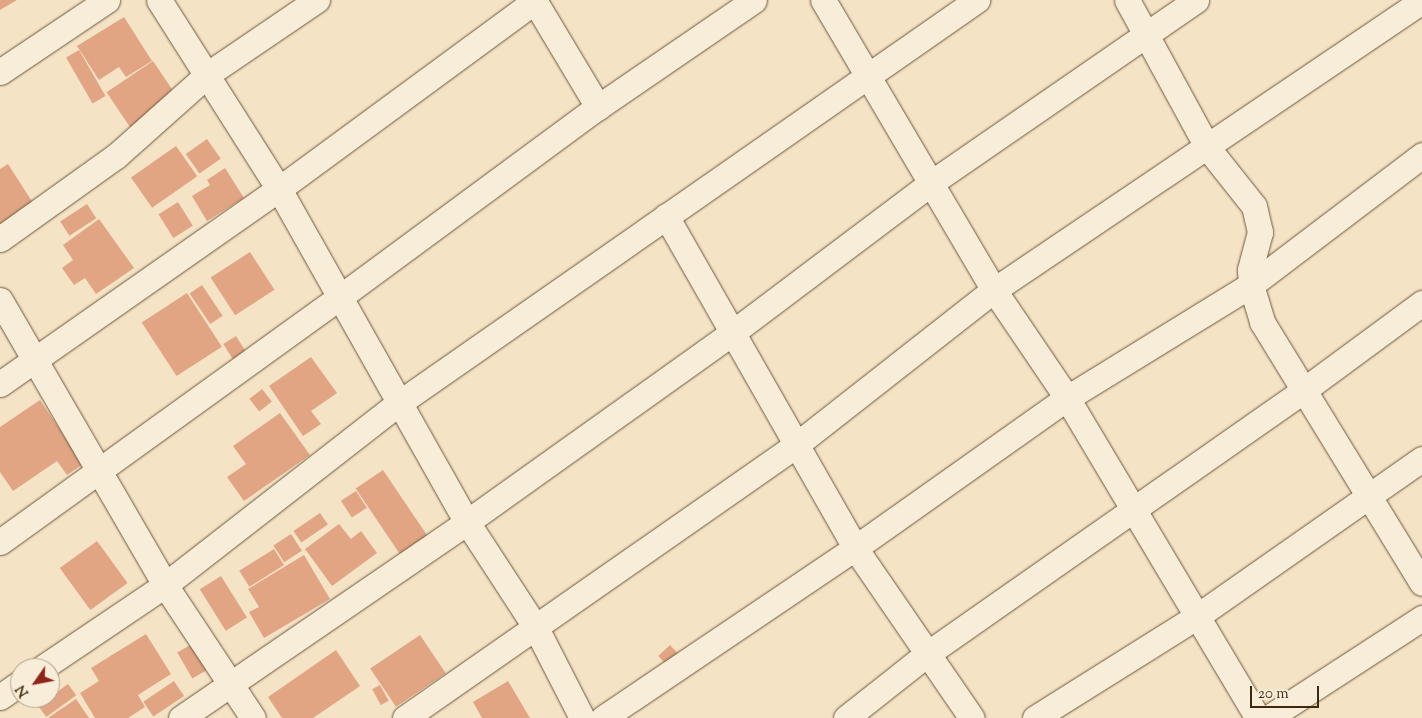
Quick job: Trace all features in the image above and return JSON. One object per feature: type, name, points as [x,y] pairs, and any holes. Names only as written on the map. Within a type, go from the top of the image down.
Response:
[{"type":"street","points":[[0,72],[107,0]]},
{"type":"street","points":[[159,0],[208,74],[279,189],[467,522],[536,628],[582,718]]},
{"type":"street","points":[[0,239],[116,156],[208,74],[317,0]]},
{"type":"street","points":[[0,384],[32,359],[279,189],[535,0],[598,107]]},
{"type":"street","points":[[0,542],[340,297],[598,107],[754,0]]},
{"type":"street","points":[[823,0],[867,78],[994,290],[1067,398],[1258,718]]},
{"type":"street","points":[[57,658],[166,585],[399,403],[977,0]]},
{"type":"street","points":[[1127,0],[1147,32],[1207,147],[1254,206],[1260,232],[1250,270],[1251,285],[1262,322],[1368,499],[1422,583]]},
{"type":"street","points":[[181,718],[467,522],[732,333],[931,183],[1102,67],[1147,32],[1196,0]]},
{"type":"street","points":[[405,718],[796,445],[994,290],[1419,4]]},
{"type":"street","points":[[603,718],[856,548],[1067,398],[1251,285],[1422,155]]},
{"type":"street","points":[[666,216],[856,548],[972,718]]},
{"type":"street","points":[[0,300],[97,471],[166,585],[252,718]]},
{"type":"street","points":[[846,718],[927,654],[1131,508],[1304,390],[1422,303]]},
{"type":"street","points":[[1035,718],[1198,615],[1368,499],[1422,459]]},
{"type":"street","points":[[1268,718],[1422,618]]},
{"type":"building","points":[[0,0],[17,0],[0,10]]},
{"type":"building","points":[[124,17],[152,61],[126,77],[119,67],[99,80],[77,46]]},
{"type":"building","points":[[79,50],[106,96],[93,103],[66,58]]},
{"type":"building","points":[[153,61],[179,99],[132,130],[107,92]]},
{"type":"building","points":[[207,139],[221,159],[199,174],[186,154]]},
{"type":"building","points":[[176,146],[197,176],[152,208],[131,178]]},
{"type":"building","points":[[8,164],[33,203],[0,224],[0,169]]},
{"type":"building","points":[[225,168],[244,198],[207,221],[192,196],[210,185],[207,180]]},
{"type":"building","points":[[178,202],[193,226],[173,238],[158,214]]},
{"type":"building","points":[[87,204],[96,218],[69,236],[60,221]]},
{"type":"building","points":[[99,219],[134,268],[96,294],[85,278],[74,285],[62,268],[73,260],[63,245]]},
{"type":"building","points":[[250,252],[275,290],[235,315],[211,278]]},
{"type":"building","points":[[202,285],[223,316],[210,324],[190,293]]},
{"type":"building","points":[[187,293],[222,347],[177,376],[142,322]]},
{"type":"building","points":[[236,336],[246,352],[233,360],[223,344]]},
{"type":"building","points":[[311,357],[337,393],[311,411],[321,424],[303,436],[269,386]]},
{"type":"building","points":[[262,389],[272,402],[259,411],[249,399]]},
{"type":"building","points":[[40,400],[83,464],[67,475],[57,461],[13,491],[0,472],[0,427]]},
{"type":"building","points":[[280,413],[310,455],[244,501],[227,477],[246,464],[233,446]]},
{"type":"building","points":[[383,470],[431,541],[404,560],[356,488]]},
{"type":"building","points":[[356,491],[367,508],[352,518],[341,501]]},
{"type":"building","points":[[320,513],[328,525],[301,543],[293,531]]},
{"type":"building","points":[[339,524],[351,539],[361,531],[377,553],[332,586],[305,549]]},
{"type":"building","points":[[291,534],[302,551],[284,562],[273,545]]},
{"type":"building","points":[[97,541],[128,583],[90,610],[60,568]]},
{"type":"building","points":[[274,549],[284,565],[249,587],[239,571]]},
{"type":"building","points":[[304,555],[330,599],[264,638],[249,612],[259,607],[248,589]]},
{"type":"building","points":[[221,576],[247,618],[226,631],[200,589]]},
{"type":"building","points":[[146,634],[171,674],[138,695],[145,707],[128,718],[95,718],[80,693],[99,681],[91,668]]},
{"type":"building","points":[[420,635],[446,673],[396,707],[370,669]]},
{"type":"building","points":[[192,644],[207,670],[192,678],[177,652]]},
{"type":"building","points":[[670,645],[681,657],[669,668],[658,656]]},
{"type":"building","points":[[336,650],[360,686],[313,718],[282,718],[268,697]]},
{"type":"building","points":[[174,681],[184,696],[153,717],[143,702]]},
{"type":"building","points":[[508,681],[530,718],[482,718],[473,702]]},
{"type":"building","points":[[68,684],[76,695],[60,707],[60,690]]},
{"type":"building","points":[[380,685],[389,701],[381,705],[372,689]]},
{"type":"building","points":[[76,699],[89,718],[48,718]]},
{"type":"building","points":[[40,708],[59,708],[46,717]]}]
